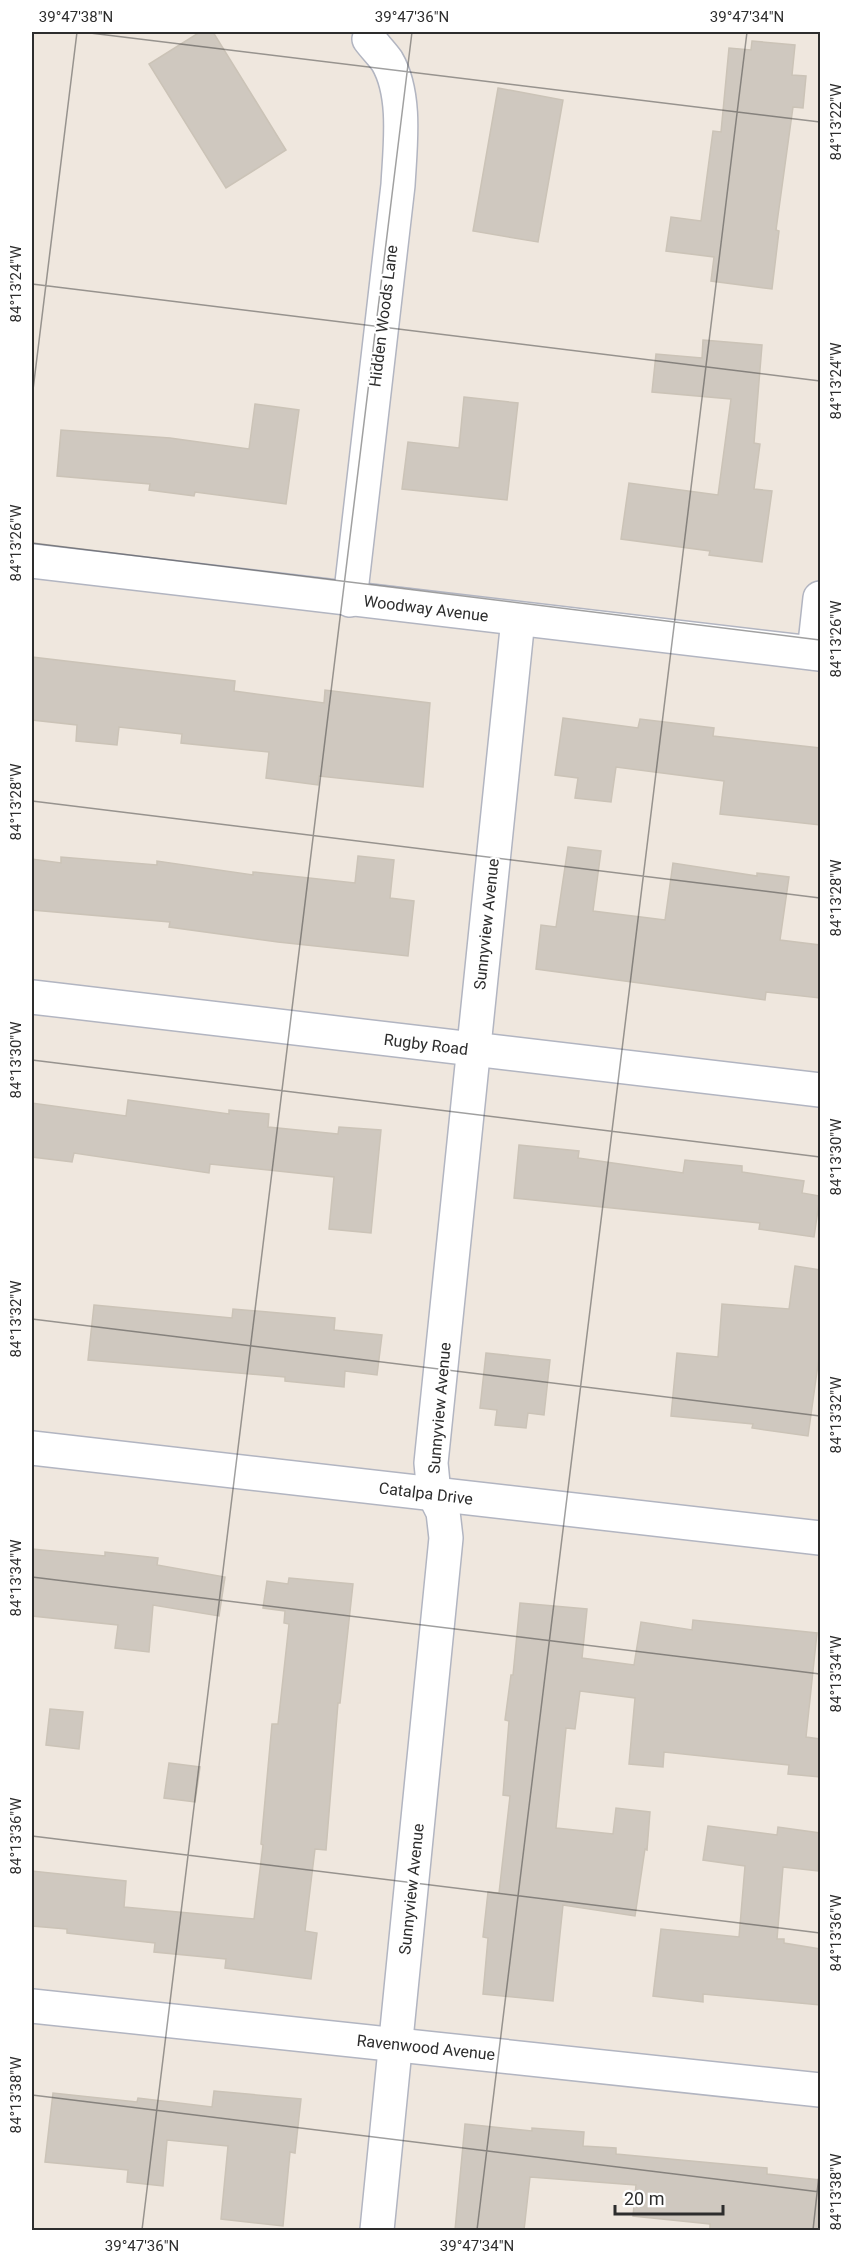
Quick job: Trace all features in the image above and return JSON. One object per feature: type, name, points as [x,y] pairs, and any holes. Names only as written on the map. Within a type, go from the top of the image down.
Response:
[{"type":"street","name":"Hidden Woods Lane","points":[[350,600],[398,184],[401,134],[400,98],[394,80],[388,63],[369,39]]},
{"type":"street","name":"Woodway Avenue","points":[[32,561],[817,654]]},
{"type":"street","points":[[817,654],[820,598]]},
{"type":"street","name":"Sunnyview Avenue","points":[[377,2230],[446,1538],[443,1512],[434,1494],[431,1463],[518,619]]},
{"type":"street","name":"Rugby Road","points":[[32,998],[820,1090]]},
{"type":"street","name":"Catalpa Drive","points":[[32,1448],[820,1539]]},
{"type":"street","name":"Ravenwood Avenue","points":[[32,2006],[820,2090]]},
{"type":"building","points":[[200,32],[213,32],[286,150],[226,188],[149,64]]},
{"type":"building","points":[[752,41],[795,45],[792,75],[806,76],[803,108],[793,107],[776,230],[779,231],[772,289],[711,281],[714,257],[666,251],[671,217],[701,221],[713,131],[721,132],[729,48],[751,50]]},
{"type":"building","points":[[498,88],[563,100],[538,242],[473,231]]},
{"type":"building","points":[[703,340],[762,345],[754,443],[760,444],[754,489],[772,491],[762,562],[709,555],[710,551],[621,539],[629,483],[718,495],[731,399],[652,392],[656,354],[702,358]]},
{"type":"building","points":[[464,397],[518,403],[507,500],[402,489],[408,442],[459,448]]},
{"type":"building","points":[[255,404],[299,410],[286,504],[195,492],[194,496],[149,490],[150,484],[57,476],[61,430],[170,438],[249,449]]},
{"type":"building","points":[[32,657],[235,681],[234,691],[324,703],[325,690],[430,703],[423,787],[319,776],[318,785],[266,778],[269,752],[181,743],[182,734],[119,727],[117,745],[76,741],[77,725],[32,720]]},
{"type":"building","points":[[563,718],[638,728],[640,719],[714,728],[713,736],[820,748],[820,825],[720,814],[724,781],[616,767],[611,802],[575,798],[578,778],[555,775]]},
{"type":"building","points":[[568,847],[601,851],[593,911],[665,920],[673,863],[757,876],[757,873],[789,877],[780,940],[820,945],[820,998],[766,992],[765,1000],[536,969],[541,925],[556,927]]},
{"type":"building","points":[[358,856],[394,860],[390,898],[414,901],[408,956],[169,927],[170,922],[32,910],[32,859],[61,863],[61,857],[157,865],[157,861],[253,875],[253,872],[355,883]]},
{"type":"building","points":[[128,1100],[229,1114],[229,1110],[269,1114],[268,1127],[338,1134],[339,1127],[381,1130],[371,1233],[329,1229],[334,1177],[210,1164],[209,1173],[74,1153],[72,1162],[32,1157],[32,1103],[126,1116]]},
{"type":"building","points":[[519,1145],[579,1151],[578,1158],[683,1173],[685,1160],[742,1166],[742,1172],[804,1181],[802,1193],[820,1196],[814,1237],[759,1229],[760,1223],[514,1198]]},
{"type":"building","points":[[795,1266],[820,1270],[820,1350],[808,1436],[752,1428],[753,1424],[671,1416],[677,1353],[718,1357],[722,1304],[789,1309]]},
{"type":"building","points":[[94,1305],[232,1318],[233,1309],[335,1318],[334,1330],[382,1335],[377,1375],[345,1371],[344,1387],[285,1381],[285,1377],[88,1360]]},
{"type":"building","points":[[486,1353],[550,1360],[544,1415],[528,1413],[526,1428],[495,1425],[497,1410],[480,1408]]},
{"type":"building","points":[[32,1549],[105,1556],[105,1552],[158,1558],[157,1565],[225,1577],[219,1616],[153,1605],[149,1652],[115,1648],[118,1625],[32,1616]]},
{"type":"building","points":[[289,1578],[353,1584],[340,1703],[338,1703],[326,1850],[315,1849],[305,1931],[317,1933],[311,1979],[225,1968],[226,1959],[154,1952],[155,1943],[67,1933],[67,1929],[32,1926],[32,1871],[126,1881],[124,1907],[254,1919],[263,1845],[261,1844],[272,1724],[278,1724],[289,1624],[284,1623],[285,1611],[263,1608],[267,1581],[288,1584]]},
{"type":"building","points":[[520,1603],[587,1609],[582,1658],[634,1665],[641,1622],[692,1630],[693,1620],[817,1633],[806,1737],[820,1739],[820,1777],[788,1774],[789,1765],[664,1752],[663,1767],[629,1764],[635,1698],[580,1691],[575,1729],[566,1728],[556,1828],[613,1834],[616,1808],[650,1812],[647,1850],[645,1849],[635,1916],[563,1905],[553,2001],[483,1994],[488,1938],[483,1937],[488,1892],[499,1893],[510,1796],[503,1795],[509,1721],[505,1720],[511,1675],[513,1675]]},
{"type":"building","points":[[50,1709],[83,1712],[79,1749],[46,1745]]},
{"type":"building","points":[[169,1763],[200,1767],[195,1802],[164,1798]]},
{"type":"building","points":[[708,1826],[777,1835],[778,1827],[820,1833],[818,1871],[783,1867],[777,1939],[784,1939],[784,1943],[820,1949],[820,2005],[703,1994],[703,2002],[653,1996],[661,1929],[739,1937],[745,1866],[703,1860]]},
{"type":"building","points":[[214,2091],[301,2099],[295,2153],[290,2152],[283,2226],[221,2219],[228,2146],[167,2140],[163,2186],[127,2182],[128,2170],[45,2162],[53,2093],[137,2102],[138,2098],[212,2107]]},
{"type":"building","points":[[465,2124],[532,2131],[532,2128],[584,2132],[583,2146],[616,2148],[616,2154],[767,2168],[767,2174],[820,2180],[820,2230],[710,2230],[710,2224],[633,2216],[636,2185],[530,2177],[524,2230],[455,2230]]}]
